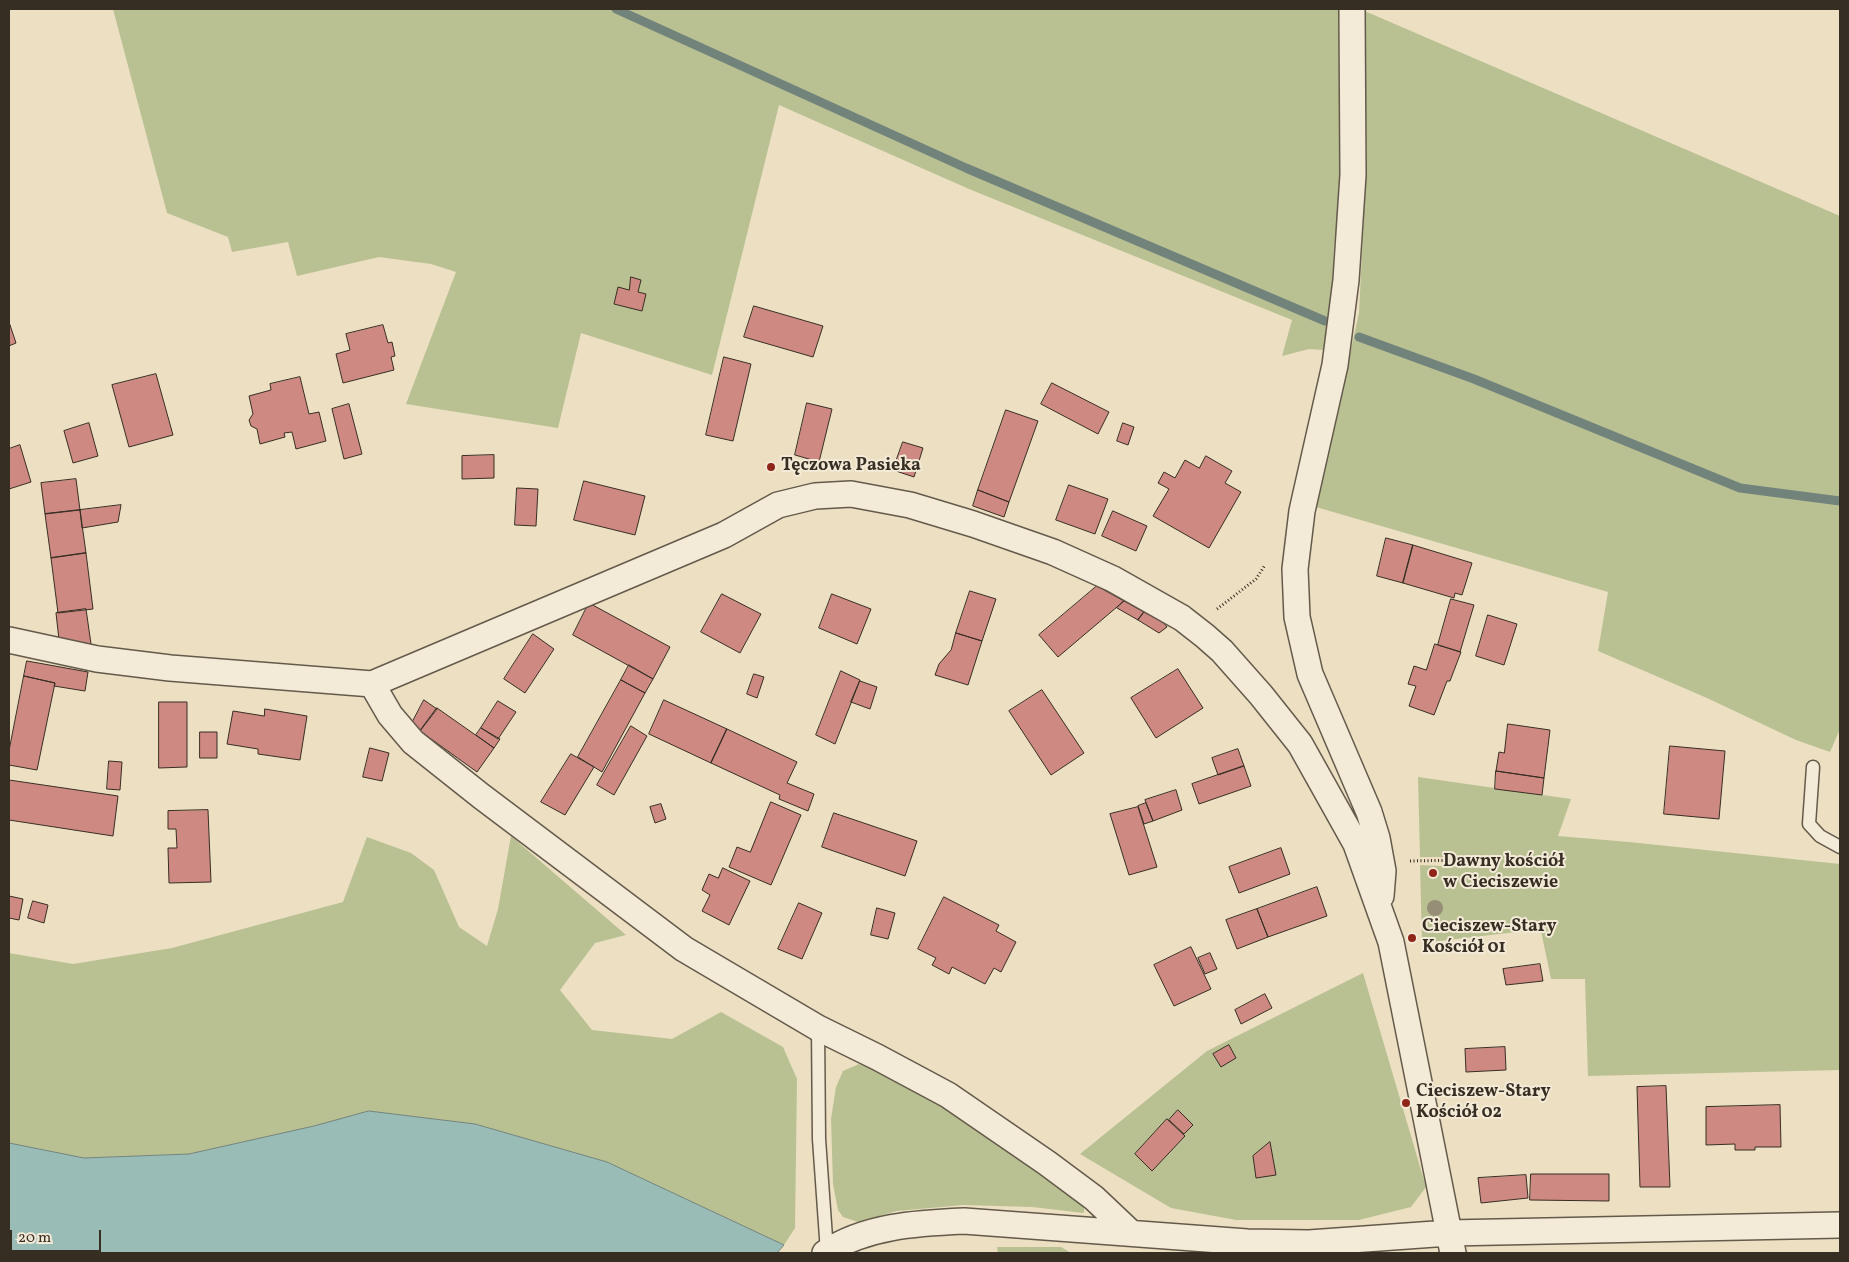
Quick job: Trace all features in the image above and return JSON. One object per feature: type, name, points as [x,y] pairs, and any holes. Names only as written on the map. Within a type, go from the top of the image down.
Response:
[{"type":"street","points":[[1352,9],[1352,175],[1346,280],[1335,365],[1302,511],[1295,569],[1297,617],[1310,674],[1352,770],[1377,838],[1383,879],[1379,906]]},
{"type":"street","points":[[9,640],[97,659],[170,668],[372,684],[724,535],[778,505],[815,496],[851,494],[910,505],[973,524],[1053,552],[1113,579],[1182,618],[1222,651],[1261,695],[1300,744],[1356,844],[1390,942],[1451,1243]]},
{"type":"street","points":[[372,684],[390,715],[413,742],[481,796],[684,949],[818,1028],[877,1056],[948,1095],[1047,1163],[1094,1198],[1131,1233]]},
{"type":"street","points":[[826,1252],[860,1235],[890,1228],[928,1222],[964,1221],[1309,1248],[1840,1225]]},
{"type":"lane","points":[[1813,766],[1809,824],[1820,836],[1840,847]]},
{"type":"lane","points":[[818,1028],[819,1139],[826,1252]]},
{"type":"path","points":[[1182,618],[1220,609],[1256,579],[1266,564]]},
{"type":"path","points":[[1420,860],[1464,860]]},
{"type":"green space","points":[[113,9],[1342,9],[1343,135],[1339,210],[1334,245],[1331,313],[1324,350],[1309,349],[1282,356],[1292,320],[969,189],[779,105],[712,375],[581,333],[558,428],[406,404],[456,272],[431,264],[379,257],[297,276],[288,242],[232,252],[228,237],[167,213]]},
{"type":"green space","points":[[1360,9],[1840,216],[1840,729],[1830,752],[1796,740],[1707,698],[1598,651],[1608,592],[1316,507],[1359,313],[1367,151]]},
{"type":"green space","points":[[1418,777],[1571,799],[1558,836],[1840,864],[1840,1070],[1588,1076],[1585,979],[1551,979],[1541,931],[1525,931],[1422,943],[1420,865],[1482,868],[1483,857],[1420,857]]},
{"type":"green space","points":[[511,836],[626,935],[595,943],[560,990],[592,1030],[672,1039],[721,1012],[783,1047],[797,1079],[795,1228],[784,1245],[607,1162],[475,1124],[370,1111],[314,1126],[189,1154],[84,1158],[9,1143],[9,953],[73,964],[172,948],[343,902],[367,837],[411,853],[434,870],[459,927],[487,946],[498,909]]},
{"type":"green space","points":[[1363,973],[1426,1187],[1411,1207],[1359,1220],[1236,1220],[1171,1208],[1080,1154],[1207,1051]]},
{"type":"green space","points":[[859,1064],[879,1071],[937,1102],[1084,1201],[1084,1213],[1032,1207],[963,1205],[897,1211],[858,1222],[843,1217],[838,1210],[833,1184],[831,1119],[836,1087],[843,1071]]},
{"type":"green space","points":[[997,1247],[1061,1247],[1071,1253],[998,1253]]},
{"type":"water","points":[[369,1111],[475,1124],[607,1162],[784,1245],[777,1253],[9,1253],[9,1143],[84,1158],[189,1154],[314,1126]]},
{"type":"building","points":[[631,277],[641,280],[638,292],[646,294],[642,311],[614,304],[618,287],[629,290]]},
{"type":"building","points":[[754,306],[823,326],[813,357],[744,337]]},
{"type":"building","points":[[9,322],[16,343],[9,346]]},
{"type":"building","points":[[383,325],[388,343],[392,342],[395,356],[391,357],[394,370],[343,383],[336,354],[350,350],[346,334]]},
{"type":"building","points":[[724,357],[751,364],[733,441],[706,435]]},
{"type":"building","points":[[156,374],[173,435],[129,447],[112,385]]},
{"type":"building","points":[[300,377],[309,414],[319,412],[326,441],[296,449],[292,432],[284,433],[285,437],[260,444],[257,429],[251,426],[249,420],[253,414],[249,396],[271,390],[270,384]]},
{"type":"building","points":[[1052,383],[1109,412],[1098,434],[1041,404]]},
{"type":"building","points":[[807,403],[832,409],[819,462],[795,455]]},
{"type":"building","points":[[349,404],[362,454],[344,459],[332,409]]},
{"type":"building","points":[[1006,410],[1038,421],[1009,502],[978,490]]},
{"type":"building","points":[[89,423],[98,456],[73,463],[64,431]]},
{"type":"building","points":[[1123,423],[1134,427],[1128,445],[1117,441]]},
{"type":"building","points":[[903,442],[923,448],[914,477],[893,470]]},
{"type":"building","points":[[20,445],[31,482],[9,489],[9,449]]},
{"type":"building","points":[[494,455],[494,478],[462,479],[462,456]]},
{"type":"building","points":[[1206,456],[1232,471],[1225,483],[1241,492],[1209,548],[1153,516],[1169,489],[1158,483],[1164,472],[1175,478],[1185,460],[1199,468]]},
{"type":"building","points":[[76,479],[80,510],[45,514],[41,483]]},
{"type":"building","points":[[584,481],[645,496],[635,535],[574,520]]},
{"type":"building","points":[[1069,485],[1108,499],[1095,534],[1056,520]]},
{"type":"building","points":[[517,488],[538,489],[536,526],[515,525]]},
{"type":"building","points":[[978,490],[1009,502],[1004,517],[973,506]]},
{"type":"building","points":[[121,505],[118,522],[82,528],[80,510]]},
{"type":"building","points":[[80,510],[86,553],[51,558],[45,514]]},
{"type":"building","points":[[1113,511],[1147,526],[1136,551],[1102,536]]},
{"type":"building","points":[[1386,538],[1413,545],[1403,583],[1377,576]]},
{"type":"building","points":[[1413,545],[1472,563],[1462,595],[1455,593],[1454,598],[1403,583]]},
{"type":"building","points":[[86,553],[93,609],[58,613],[51,558]]},
{"type":"building","points":[[1097,586],[1124,601],[1058,657],[1039,635]]},
{"type":"building","points":[[970,591],[996,599],[982,641],[956,633]]},
{"type":"building","points":[[722,594],[761,614],[740,653],[701,632]]},
{"type":"building","points":[[832,594],[871,609],[857,644],[819,628]]},
{"type":"building","points":[[1451,599],[1474,605],[1460,652],[1438,645]]},
{"type":"building","points":[[1124,601],[1144,612],[1138,620],[1117,608]]},
{"type":"building","points":[[589,603],[670,647],[653,679],[573,635]]},
{"type":"building","points":[[86,609],[91,644],[59,640],[56,613]]},
{"type":"building","points":[[1144,612],[1163,622],[1167,627],[1159,633],[1138,620]]},
{"type":"building","points":[[1488,615],[1517,624],[1504,665],[1476,656]]},
{"type":"building","points":[[956,633],[982,641],[968,685],[935,675],[939,664],[951,650]]},
{"type":"building","points":[[533,634],[554,649],[525,693],[504,679]]},
{"type":"building","points":[[1435,644],[1461,652],[1434,715],[1409,706],[1416,686],[1408,684],[1414,666],[1426,670]]},
{"type":"building","points":[[27,661],[88,672],[85,691],[54,686],[55,683],[24,676]]},
{"type":"building","points":[[629,665],[653,679],[645,693],[621,680]]},
{"type":"building","points":[[1178,669],[1203,708],[1156,738],[1131,698]]},
{"type":"building","points":[[841,671],[860,680],[835,744],[816,735]]},
{"type":"building","points":[[754,674],[764,677],[757,698],[747,694]]},
{"type":"building","points":[[24,676],[55,683],[37,770],[9,765],[9,751]]},
{"type":"building","points":[[621,680],[645,693],[602,772],[578,757]]},
{"type":"building","points":[[860,681],[877,687],[870,709],[851,702]]},
{"type":"building","points":[[1042,690],[1084,753],[1051,775],[1009,711]]},
{"type":"building","points":[[424,700],[437,709],[420,731],[412,723]]},
{"type":"building","points":[[664,700],[727,729],[711,763],[649,734]]},
{"type":"building","points":[[498,701],[516,712],[498,739],[481,728]]},
{"type":"building","points":[[159,702],[187,702],[187,767],[159,768]]},
{"type":"building","points":[[437,708],[494,748],[477,772],[420,731]]},
{"type":"building","points":[[265,709],[307,716],[300,760],[258,754],[258,749],[227,744],[233,711],[264,716]]},
{"type":"building","points":[[1508,724],[1550,730],[1544,778],[1496,771],[1499,752],[1504,753]]},
{"type":"building","points":[[631,726],[647,736],[614,795],[597,785]]},
{"type":"building","points":[[481,728],[500,739],[494,748],[476,735]]},
{"type":"building","points":[[727,729],[797,762],[787,783],[814,794],[808,811],[779,799],[780,795],[711,763]]},
{"type":"building","points":[[200,732],[217,732],[217,758],[200,758]]},
{"type":"building","points":[[1670,746],[1725,751],[1719,819],[1664,814]]},
{"type":"building","points":[[370,748],[389,753],[382,781],[363,777]]},
{"type":"building","points":[[1238,749],[1244,766],[1218,775],[1212,758]]},
{"type":"building","points":[[571,754],[594,767],[565,815],[541,802]]},
{"type":"building","points":[[109,761],[122,762],[120,790],[107,789]]},
{"type":"building","points":[[1244,766],[1251,786],[1199,804],[1192,784]]},
{"type":"building","points":[[1496,771],[1544,778],[1542,795],[1495,789]]},
{"type":"building","points":[[9,780],[118,796],[113,836],[9,820]]},
{"type":"building","points":[[1176,790],[1182,810],[1153,821],[1145,800]]},
{"type":"building","points":[[771,802],[801,815],[771,885],[729,867],[737,847],[750,852]]},
{"type":"building","points":[[1146,803],[1153,821],[1144,824],[1138,806]]},
{"type":"building","points":[[661,804],[666,819],[655,823],[650,807]]},
{"type":"building","points":[[1138,807],[1157,867],[1129,875],[1110,814]]},
{"type":"building","points":[[208,810],[211,882],[169,883],[168,848],[177,848],[176,829],[168,829],[168,811]]},
{"type":"building","points":[[834,813],[917,841],[905,876],[822,847]]},
{"type":"building","points":[[1281,848],[1290,874],[1239,893],[1229,867]]},
{"type":"building","points":[[723,868],[750,881],[729,925],[702,911],[710,895],[702,890],[709,874],[718,878]]},
{"type":"building","points":[[1317,887],[1327,916],[1268,937],[1257,909]]},
{"type":"building","points":[[9,896],[23,899],[19,920],[9,918]]},
{"type":"building","points":[[944,897],[999,925],[996,931],[1016,942],[1001,972],[994,968],[985,984],[952,967],[949,974],[932,965],[936,958],[918,949]]},
{"type":"building","points":[[33,901],[48,905],[44,923],[28,918]]},
{"type":"building","points":[[799,903],[822,913],[802,959],[778,949]]},
{"type":"building","points":[[877,908],[895,913],[888,939],[871,935]]},
{"type":"building","points":[[1257,909],[1268,937],[1237,949],[1226,920]]},
{"type":"building","points":[[1191,947],[1211,989],[1174,1006],[1154,965]]},
{"type":"building","points":[[1210,953],[1217,969],[1205,974],[1198,958]]},
{"type":"building","points":[[1540,964],[1543,981],[1506,985],[1503,969]]},
{"type":"building","points":[[1265,994],[1272,1008],[1241,1024],[1235,1010]]},
{"type":"building","points":[[1229,1045],[1236,1058],[1221,1067],[1213,1054]]},
{"type":"building","points":[[1505,1047],[1506,1070],[1466,1072],[1465,1049]]},
{"type":"building","points":[[1666,1086],[1670,1187],[1640,1187],[1637,1087]]},
{"type":"building","points":[[1780,1105],[1781,1147],[1755,1147],[1755,1150],[1735,1150],[1735,1144],[1706,1145],[1706,1107]]},
{"type":"building","points":[[1178,1110],[1193,1125],[1184,1134],[1169,1120]]},
{"type":"building","points":[[1167,1119],[1185,1136],[1152,1171],[1135,1154]]},
{"type":"building","points":[[1270,1142],[1276,1175],[1256,1178],[1253,1156]]},
{"type":"building","points":[[1531,1174],[1609,1174],[1609,1201],[1530,1200]]},
{"type":"building","points":[[1526,1175],[1528,1198],[1481,1203],[1478,1178]]},
{"type":"waterway","points":[[616,9],[966,168],[1325,321]]},
{"type":"waterway","points":[[1359,337],[1474,379],[1740,488],[1840,501]]},
{"type":"place","name":"Tęczowa Pasieka","points":[[771,467]]},
{"type":"place","name":"Dawny kościół w Cieciszewie","points":[[1433,873]]},
{"type":"place","name":"Cieciszew-Stary Kościół 01","points":[[1412,938]]},
{"type":"place","name":"Cieciszew-Stary Kościół 02","points":[[1406,1103]]}]
